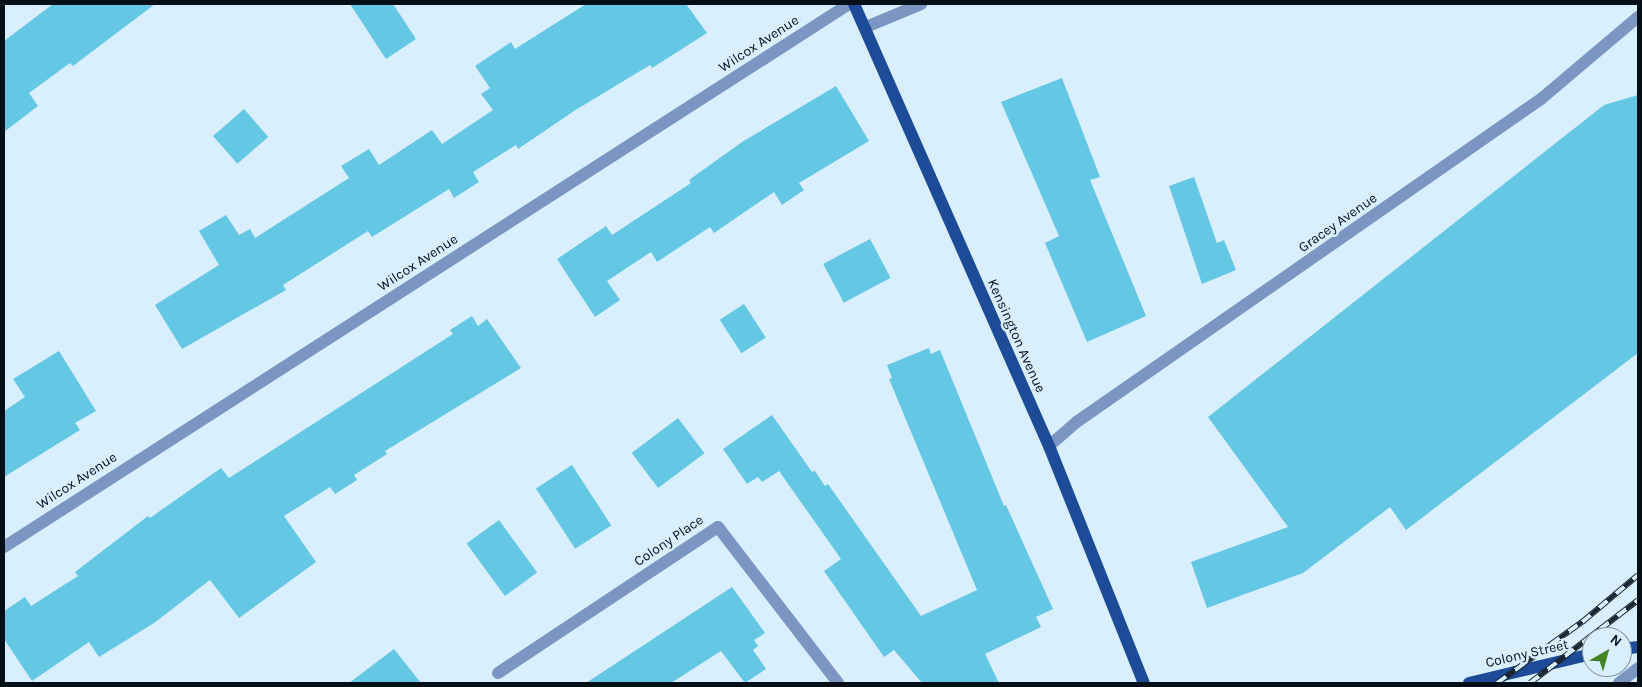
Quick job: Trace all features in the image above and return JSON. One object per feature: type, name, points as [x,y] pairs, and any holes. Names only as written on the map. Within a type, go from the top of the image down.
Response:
[{"type":"main road","name":"Kensington Avenue","points":[[854,4],[1049,446],[1144,683]]},
{"type":"main road","name":"Colony Street","points":[[1469,683],[1582,656]]},
{"type":"street","name":"Wilcox Avenue","points":[[4,547],[849,4]]},
{"type":"street","points":[[866,28],[920,4]]},
{"type":"street","name":"Gracey Avenue","points":[[1049,446],[1078,421],[1541,100],[1638,18]]},
{"type":"street","name":"Colony Place","points":[[498,673],[718,526],[838,683]]},
{"type":"street","points":[[1619,683],[1638,668]]},
{"type":"building","points":[[53,4],[155,4],[73,66],[70,63],[29,93],[38,106],[4,132],[4,41]]},
{"type":"building","points":[[350,4],[393,4],[416,39],[386,59]]},
{"type":"building","points":[[586,4],[686,4],[707,33],[652,68],[650,65],[574,111],[518,149],[516,145],[473,172],[479,182],[454,198],[449,189],[372,237],[368,231],[283,285],[286,290],[182,349],[155,305],[219,265],[199,231],[226,215],[239,235],[250,229],[255,238],[349,178],[341,166],[369,149],[379,165],[432,130],[442,144],[493,110],[481,94],[490,88],[475,66],[511,42],[515,49]]},
{"type":"building","points":[[1062,78],[1100,177],[1090,180],[1146,316],[1087,342],[1045,243],[1059,236],[1001,102]]},
{"type":"building","points":[[836,86],[869,141],[799,183],[804,190],[782,205],[774,192],[714,233],[710,227],[657,262],[651,252],[607,281],[620,300],[595,317],[557,259],[606,226],[612,235],[691,183],[689,180],[742,142]]},
{"type":"building","points":[[1638,95],[1638,353],[1406,530],[1390,507],[1303,573],[1207,608],[1191,562],[1288,527],[1208,417],[1604,105]]},
{"type":"building","points":[[244,109],[268,137],[237,164],[213,136]]},
{"type":"building","points":[[1194,177],[1217,243],[1224,240],[1236,270],[1202,284],[1169,186]]},
{"type":"building","points":[[870,239],[891,278],[844,303],[823,264]]},
{"type":"building","points":[[744,304],[766,338],[741,353],[720,320]]},
{"type":"building","points":[[472,316],[478,326],[487,319],[521,368],[385,451],[387,454],[354,475],[357,480],[335,494],[330,487],[284,516],[316,562],[239,618],[210,580],[154,623],[99,657],[89,642],[32,681],[4,639],[4,611],[25,597],[31,606],[78,576],[75,572],[148,516],[150,518],[221,468],[229,478],[453,334],[450,330]]},
{"type":"building","points":[[929,348],[931,354],[940,350],[1004,506],[1006,505],[1053,609],[1036,617],[1041,627],[985,654],[999,683],[922,683],[894,650],[884,657],[824,571],[841,559],[779,471],[762,482],[758,477],[747,484],[723,449],[772,415],[812,472],[815,471],[825,486],[828,484],[921,616],[977,590],[889,379],[892,378],[887,365]]},
{"type":"building","points":[[59,351],[96,411],[75,423],[80,430],[4,477],[4,411],[25,397],[13,379]]},
{"type":"building","points":[[678,418],[704,453],[658,488],[632,453]]},
{"type":"building","points":[[572,465],[611,525],[575,549],[536,488]]},
{"type":"building","points":[[499,520],[537,573],[505,596],[467,544]]},
{"type":"building","points":[[732,587],[765,633],[754,640],[758,646],[753,650],[766,669],[745,683],[721,651],[671,683],[586,683]]},
{"type":"building","points":[[394,649],[421,683],[349,683]]},
{"type":"railway","points":[[1497,683],[1582,622],[1638,575]]},
{"type":"railway","points":[[1530,683],[1638,600]]}]
